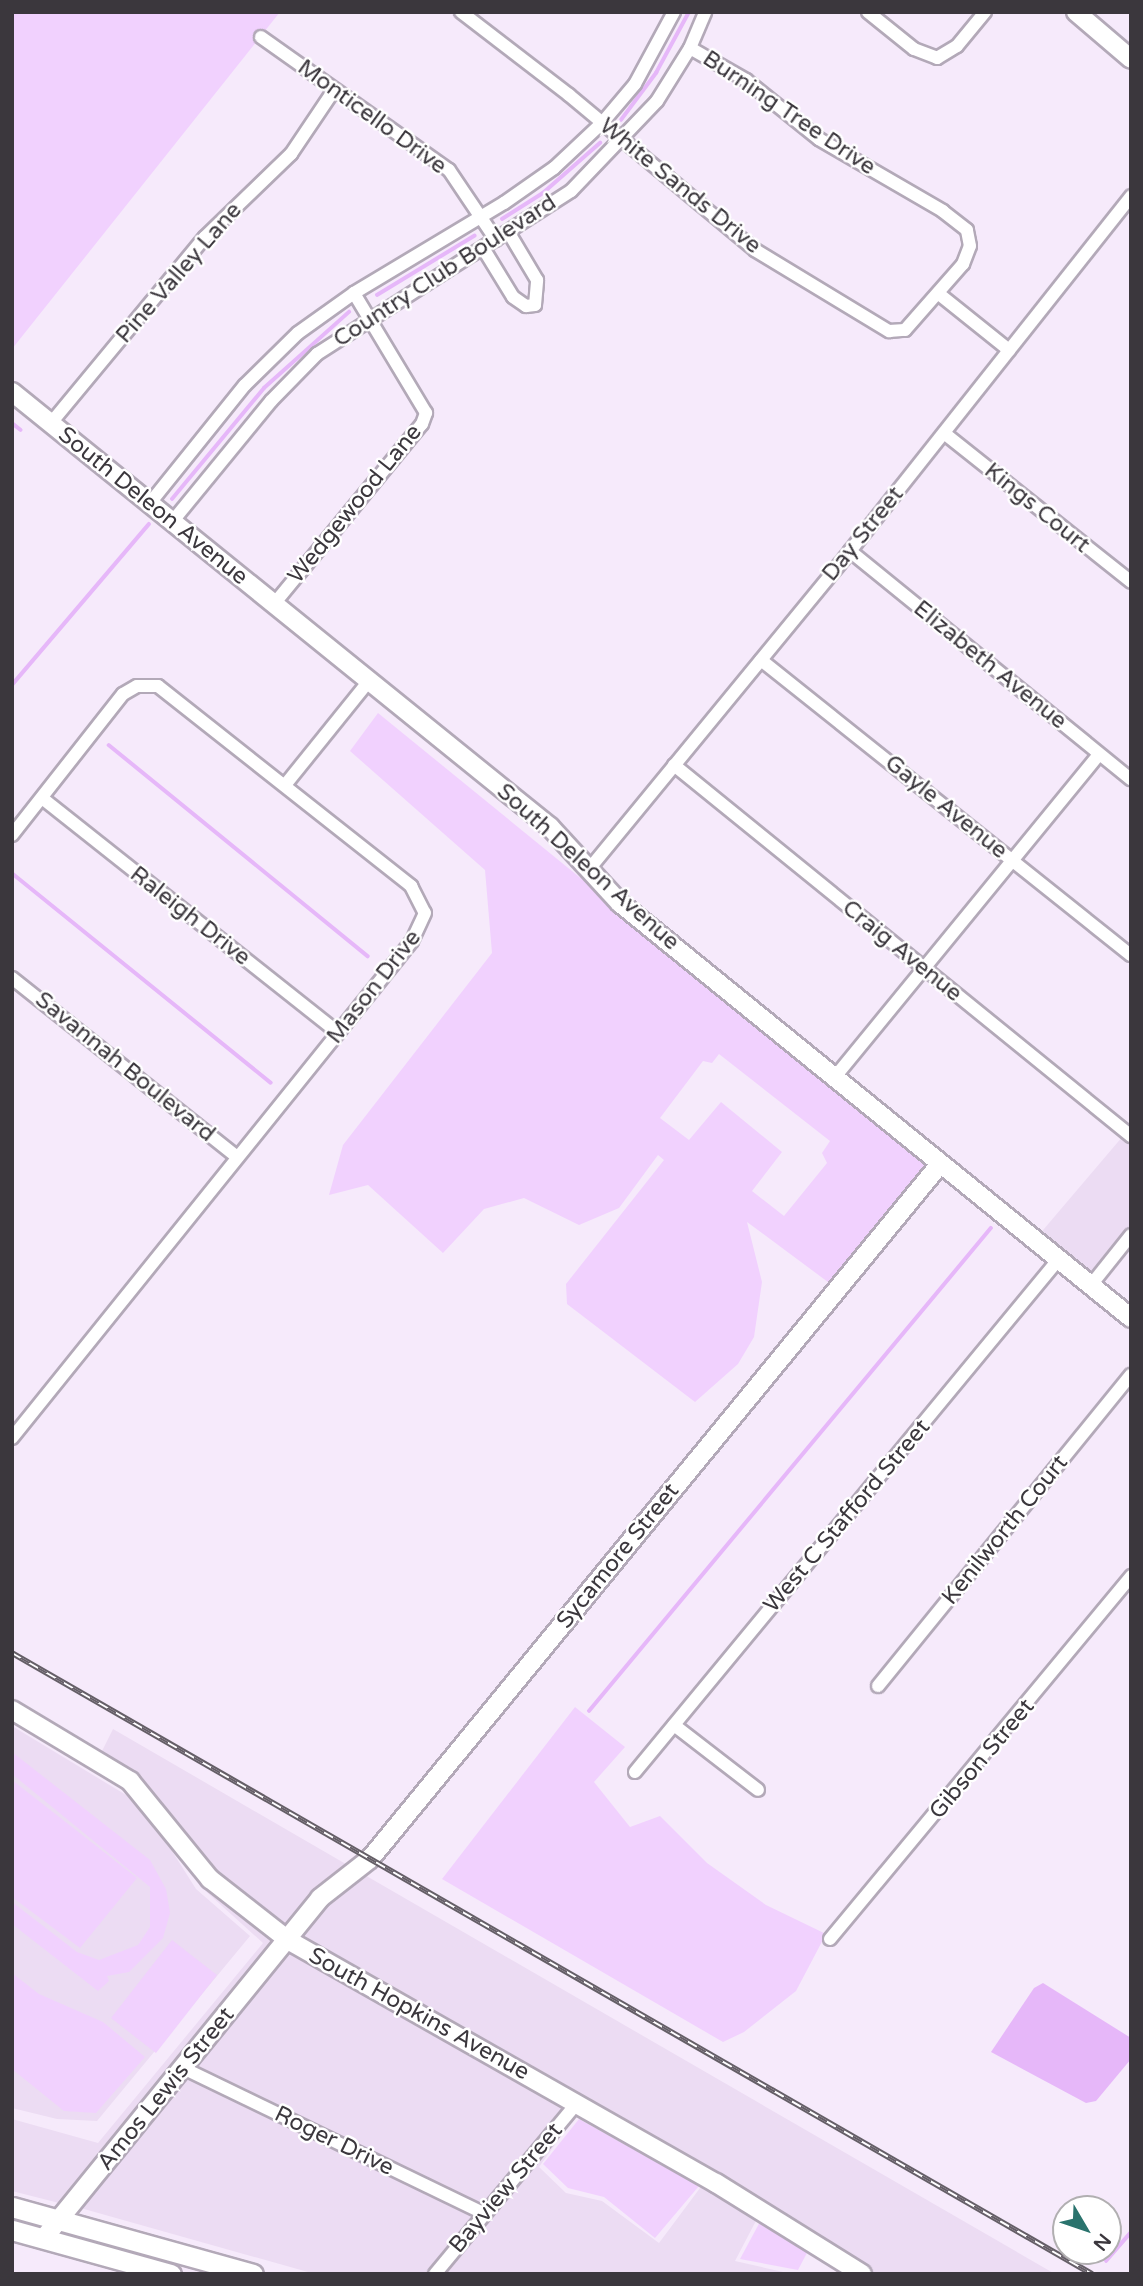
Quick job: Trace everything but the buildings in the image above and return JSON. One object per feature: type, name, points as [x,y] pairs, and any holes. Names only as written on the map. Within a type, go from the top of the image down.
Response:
[{"type":"main road","points":[[12,2207],[226,2270],[253,2274]]},
{"type":"main road","points":[[12,2230],[171,2274]]},
{"type":"street","name":"White Sands Drive","points":[[461,12],[602,123],[755,250],[889,331],[905,330],[939,294]]},
{"type":"street","name":"Country Club Boulevard","points":[[150,503],[245,385],[298,333],[354,293],[483,217],[554,168],[602,123],[635,84],[674,12]]},
{"type":"street","name":"Country Club Boulevard","points":[[172,522],[271,401],[317,354],[369,317],[509,233],[571,191],[657,101],[690,48],[705,12]]},
{"type":"street","points":[[868,12],[914,49],[937,58],[957,46],[985,12]]},
{"type":"street","points":[[1076,12],[1131,60]]},
{"type":"street","name":"Monticello Drive","points":[[261,37],[449,170],[496,240]]},
{"type":"street","name":"Burning Tree Drive","points":[[690,48],[746,80],[819,138],[943,211],[967,230],[970,246],[963,264],[939,294]]},
{"type":"street","name":"Pine Valley Lane","points":[[51,423],[205,237],[291,153],[334,90]]},
{"type":"street","name":"Day Street","points":[[590,868],[850,551],[1131,196]]},
{"type":"street","points":[[483,248],[513,297],[526,306],[535,305],[537,280],[509,233]]},
{"type":"street","name":"Wedgewood Lane","points":[[274,604],[422,424],[426,413],[354,293]]},
{"type":"street","points":[[939,294],[1009,351]]},
{"type":"street","name":"South Deleon Avenue","points":[[12,392],[550,827],[620,903],[1131,1318]]},
{"type":"street","name":"Kings Court","points":[[944,433],[1131,582]]},
{"type":"street","name":"Elizabeth Avenue","points":[[850,551],[1131,779]]},
{"type":"street","name":"Gayle Avenue","points":[[761,660],[1131,955]]},
{"type":"street","points":[[285,785],[369,681]]},
{"type":"street","name":"Mason Drive","points":[[12,835],[123,694],[144,685],[172,693],[411,886],[424,907],[418,934],[12,1438]]},
{"type":"street","points":[[835,1077],[1099,754]]},
{"type":"street","name":"Craig Avenue","points":[[674,765],[1131,1136]]},
{"type":"street","name":"Raleigh Drive","points":[[42,798],[338,1033]]},
{"type":"street","name":"Savannah Boulevard","points":[[12,978],[237,1157]]},
{"type":"street","name":"Sycamore Street","points":[[288,1940],[320,1898],[370,1859],[940,1164]]},
{"type":"street","points":[[1091,1285],[1131,1235]]},
{"type":"street","name":"West C Stafford Street","points":[[635,1772],[1058,1260]]},
{"type":"street","name":"Kenilworth Court","points":[[877,1686],[1131,1375]]},
{"type":"street","name":"Gibson Street","points":[[830,1939],[1131,1577]]},
{"type":"street","name":"South Hopkins Avenue","points":[[12,1710],[130,1781],[210,1879],[288,1940],[577,2102],[862,2274]]},
{"type":"street","points":[[674,1725],[758,1790]]},
{"type":"street","name":"Amos Lewis Street","points":[[44,2238],[288,1940]]},
{"type":"street","name":"Roger Drive","points":[[183,2068],[485,2214]]},
{"type":"street","name":"Bayview Street","points":[[435,2274],[577,2102]]},
{"type":"shaded area","points":[[12,12],[280,12],[264,32],[258,29],[253,38],[257,41],[12,349]]},
{"type":"shaded area","points":[[378,713],[928,1161],[832,1285],[747,1222],[762,1282],[754,1337],[738,1364],[695,1402],[567,1304],[566,1284],[664,1160],[658,1155],[619,1208],[579,1225],[524,1198],[484,1209],[443,1253],[368,1185],[329,1195],[343,1145],[492,953],[485,870],[350,751]],"holes":[[[719,1054],[830,1141],[822,1153],[827,1163],[784,1216],[752,1191],[782,1152],[721,1102],[689,1140],[660,1118],[703,1061],[712,1063]]]},
{"type":"shaded area","points":[[1123,1136],[1131,1143],[1131,1225],[1089,1277],[1038,1236]]},
{"type":"shaded area","points":[[575,1707],[625,1747],[594,1782],[630,1827],[660,1816],[707,1863],[766,1905],[826,1934],[796,1991],[744,2032],[723,2042],[442,1879]]},
{"type":"shaded area","points":[[12,1726],[131,1798],[158,1829],[196,1889],[250,1936],[97,2121],[57,2119],[12,2108]]},
{"type":"shaded area","points":[[113,1729],[351,1867],[286,1932],[245,1903],[203,1861],[150,1791],[100,1755]]},
{"type":"shaded area","points":[[12,1752],[150,1860],[166,1889],[170,1913],[163,1938],[129,1972],[107,1976],[109,1981],[98,1991],[12,1924],[12,1902],[77,1952],[99,1960],[138,1945],[150,1927],[150,1887],[12,1774]]},
{"type":"shaded area","points":[[12,1780],[137,1878],[80,1948],[12,1897]]},
{"type":"shaded area","points":[[127,1785],[279,1941],[63,2204],[12,2191],[12,2119],[98,2143],[263,1943],[200,1886]]},
{"type":"shaded area","points":[[363,1874],[1055,2274],[870,2274],[297,1939],[325,1902]]},
{"type":"shaded area","points":[[172,1940],[217,1975],[156,2053],[111,2018]]},
{"type":"shaded area","points":[[289,1948],[568,2104],[482,2206],[193,2066]]},
{"type":"shaded area","points":[[12,1973],[39,1994],[103,2022],[145,2057],[96,2113],[64,2111],[12,2069]]},
{"type":"shaded area","points":[[1043,1983],[1131,2038],[1131,2059],[1096,2101],[1086,2103],[991,2052],[1034,1988]]},
{"type":"shaded area","points":[[186,2075],[475,2215],[427,2274],[315,2274],[77,2207]]},
{"type":"shaded area","points":[[579,2110],[759,2215],[735,2261],[792,2274],[444,2274]],"holes":[[[577,2114],[703,2184],[659,2243],[602,2201],[566,2193],[539,2167]]]},
{"type":"shaded area","points":[[579,2119],[699,2186],[655,2238],[604,2197],[568,2188],[543,2164]]},
{"type":"shaded area","points":[[761,2220],[809,2249],[798,2270],[740,2259]]},
{"type":"waterway","points":[[621,120],[656,73],[689,12]]},
{"type":"waterway","points":[[502,219],[543,193],[600,143]]},
{"type":"waterway","points":[[377,295],[474,236]]},
{"type":"waterway","points":[[172,499],[264,388],[349,312]]},
{"type":"waterway","points":[[12,423],[21,430]]},
{"type":"waterway","points":[[12,685],[149,524]]},
{"type":"waterway","points":[[109,745],[368,956]]},
{"type":"waterway","points":[[12,873],[271,1083]]},
{"type":"waterway","points":[[589,1711],[991,1228]]},
{"type":"waterway","points":[[1122,2242],[1131,2232]]},
{"type":"railway","points":[[12,1653],[1092,2274]]}]
